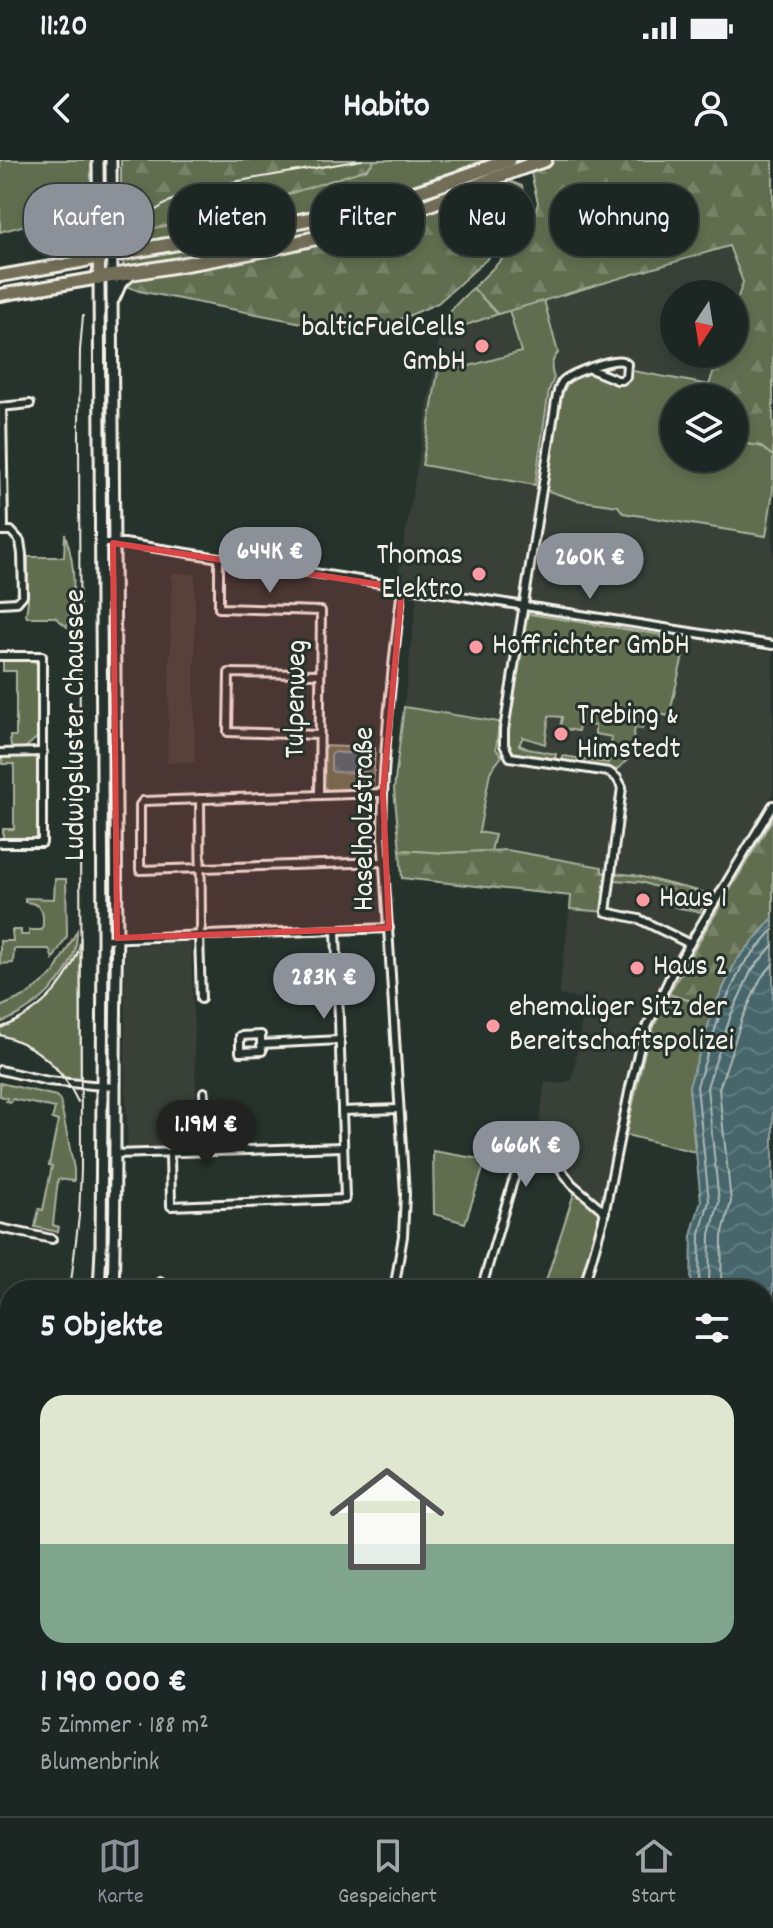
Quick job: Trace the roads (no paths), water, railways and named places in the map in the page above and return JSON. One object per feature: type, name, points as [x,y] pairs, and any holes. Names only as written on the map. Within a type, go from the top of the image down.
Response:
[{"type":"highway","points":[[153,247],[362,208],[506,165],[529,165],[545,160]]},
{"type":"highway","points":[[106,277],[230,256],[333,234],[405,213],[506,165]]},
{"type":"main road","points":[[0,276],[108,256]]},
{"type":"main road","name":"Ludwigsluster Chaussee","points":[[99,258],[106,277]]},
{"type":"main road","points":[[0,295],[106,277]]},
{"type":"street","name":"Ludwigsluster Chaussee","points":[[98,160],[98,184]]},
{"type":"street","name":"Ludwigsluster Chaussee","points":[[111,160],[111,184]]},
{"type":"street","points":[[80,262],[87,256]]},
{"type":"street","name":"Ludwigsluster Chaussee","points":[[99,1280],[103,939],[99,303],[112,256]]},
{"type":"street","points":[[113,302],[121,283],[133,273]]},
{"type":"street","name":"Ludwigsluster Chaussee","points":[[106,277],[113,302],[117,938],[113,1280]]},
{"type":"street","points":[[76,282],[89,290],[99,303]]},
{"type":"street","points":[[590,369],[622,380],[628,368],[627,364],[617,360],[577,372],[562,381],[557,396],[506,714],[504,745],[510,757],[609,772],[617,778],[622,787],[606,912],[639,919],[690,944]]},
{"type":"street","points":[[0,528],[4,526],[1,407],[30,404]]},
{"type":"street","points":[[0,528],[11,531],[20,541],[23,595],[17,602],[0,603]]},
{"type":"street","points":[[99,543],[124,543],[773,645]]},
{"type":"street","name":"Tulpenweg","points":[[219,558],[219,608],[321,611],[319,794]]},
{"type":"street","name":"Haselholzstraße","points":[[396,1280],[403,1236],[405,1194],[382,834],[388,707],[402,588]]},
{"type":"street","points":[[0,656],[42,656],[43,752],[42,843],[0,843]]},
{"type":"street","points":[[319,735],[228,732],[229,673],[320,674]]},
{"type":"street","points":[[0,753],[43,752]]},
{"type":"street","name":"Tulpenweg","points":[[201,868],[140,870],[140,805],[143,801],[383,793]]},
{"type":"street","points":[[200,799],[201,999]]},
{"type":"street","points":[[586,1280],[605,1212],[642,1038],[671,975],[773,805]]},
{"type":"street","points":[[201,868],[384,862]]},
{"type":"street","points":[[103,939],[389,928]]},
{"type":"street","points":[[170,1153],[171,1206],[345,1199],[336,930]]},
{"type":"street","points":[[261,1044],[340,1040]]},
{"type":"street","points":[[0,1070],[48,1081],[114,1087]]},
{"type":"street","points":[[204,1092],[206,1153]]},
{"type":"street","points":[[342,1111],[399,1109]]},
{"type":"street","points":[[114,1154],[343,1147]]},
{"type":"street","points":[[484,1280],[512,1184],[529,1152],[545,1148],[572,1184],[605,1212]]},
{"type":"street","points":[[0,1228],[52,1239]]},
{"type":"water","points":[[335,752],[367,755],[367,770],[362,773],[333,772],[331,755]]},
{"type":"water","points":[[773,918],[773,1280],[691,1280],[692,1232],[701,1201],[689,1086],[714,1008],[736,961]]},
{"type":"tram line","points":[[153,212],[170,201],[233,182],[362,160]]},
{"type":"tram line","points":[[71,1280],[81,1170],[79,424],[83,316]]},
{"type":"tram line","points":[[0,1028],[25,1016],[47,999],[65,977],[78,952]]},
{"type":"tram line","points":[[0,1035],[26,1045],[47,1060],[56,1068],[78,1102]]},
{"type":"place","name":"balticFuelCells GmbH","points":[[482,346]]},
{"type":"place","name":"Thomas Elektro","points":[[479,574]]},
{"type":"place","name":"Hoffrichter GmbH","points":[[476,647]]},
{"type":"place","name":"Trebing & Himstedt","points":[[561,734]]},
{"type":"place","name":"Haus 1","points":[[643,900]]},
{"type":"place","name":"Haus 2","points":[[637,968]]},
{"type":"place","name":"ehemaliger Sitz der Bereitschaftspolizei","points":[[493,1026]]}]
